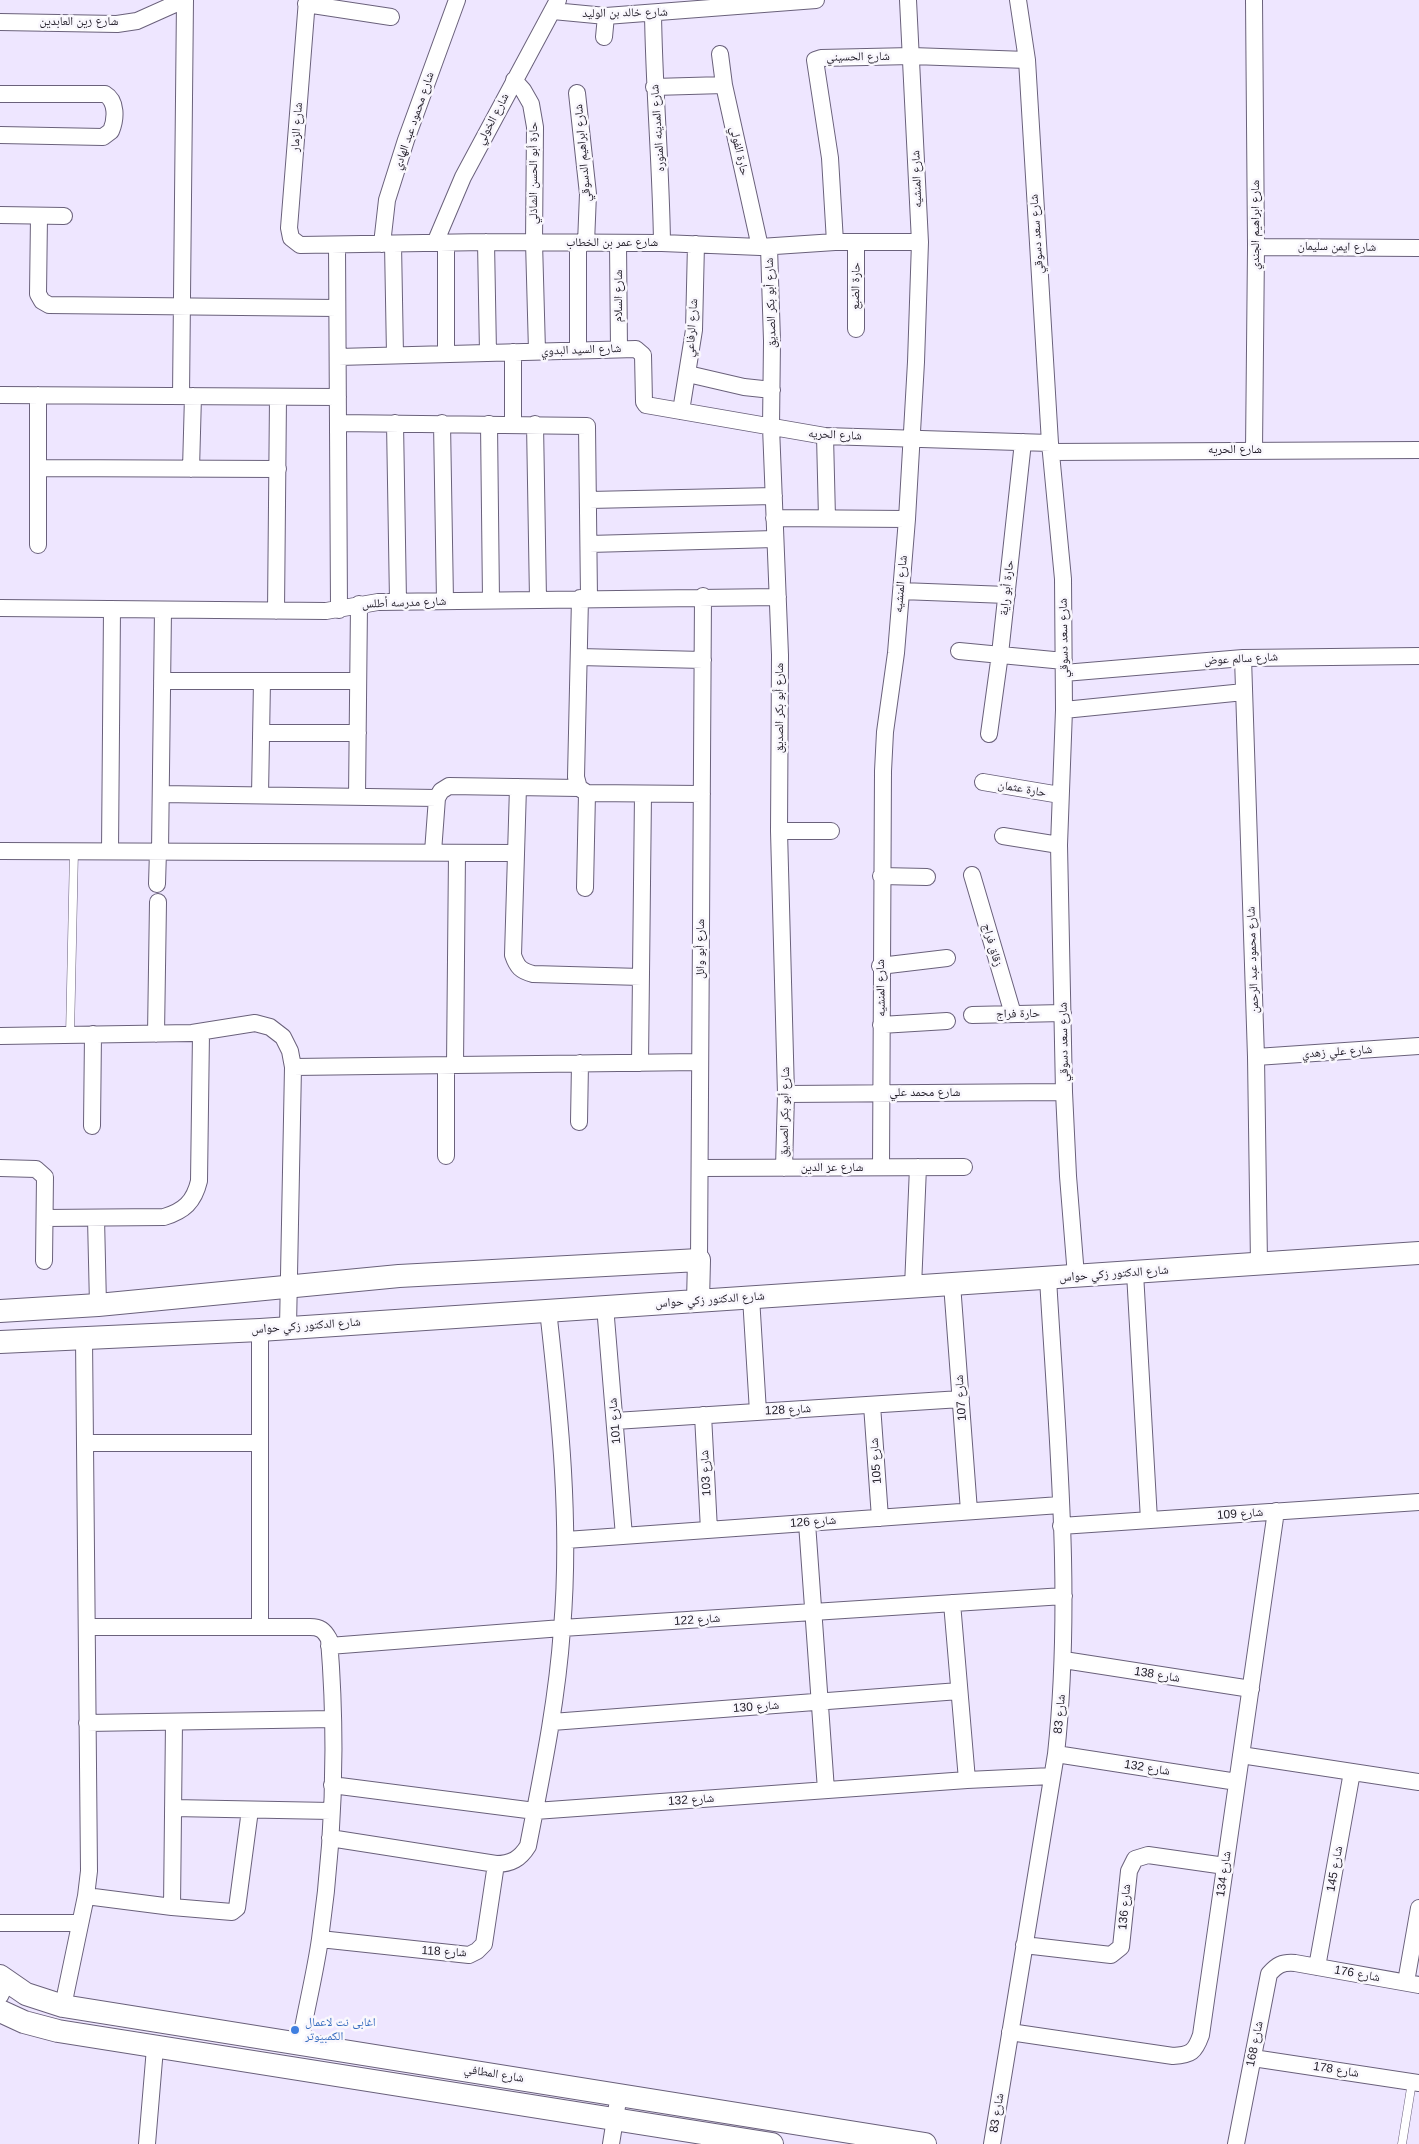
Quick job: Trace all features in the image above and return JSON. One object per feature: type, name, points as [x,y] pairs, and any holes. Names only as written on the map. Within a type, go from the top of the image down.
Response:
[{"type":"street","name":"شارع زين العابدين","points":[[0,22],[118,24],[137,21],[185,0]]},
{"type":"street","points":[[185,0],[183,306],[191,469]]},
{"type":"street","name":"شارع محمود عبد الهادي","points":[[395,355],[387,244],[387,200],[406,140],[457,0]]},
{"type":"street","name":"شارع خالد بن الوليد","points":[[555,6],[606,16],[816,0]]},
{"type":"street","name":"شارع المنشيه","points":[[881,1167],[880,966],[885,732],[896,653],[907,519],[920,242],[908,0]]},
{"type":"street","name":"شارع سعد دسوقي","points":[[1018,0],[1027,60],[1051,448],[1062,579],[1064,710],[1059,845],[1064,1092],[1076,1276]]},
{"type":"street","name":"شارع ابراهيم الجندي","points":[[1254,0],[1256,246],[1254,450]]},
{"type":"street","points":[[307,2],[391,17]]},
{"type":"street","name":"شارع الزمار","points":[[305,246],[292,238],[289,228],[307,2]]},
{"type":"street","name":"شارع الخولي","points":[[441,243],[463,177],[555,6]]},
{"type":"street","name":"شارع المدينه المنوره","points":[[653,13],[654,87],[662,179],[662,243]]},
{"type":"street","points":[[604,38],[606,16]]},
{"type":"street","name":"حارة الفولي","points":[[720,54],[724,85],[765,247]]},
{"type":"street","name":"شارع الحسيني","points":[[834,242],[830,158],[814,62],[821,58],[912,56],[1027,60]]},
{"type":"street","name":"حارة أبو الحسن الشاذلي","points":[[514,80],[527,96],[533,113],[537,351]]},
{"type":"street","points":[[654,87],[724,85]]},
{"type":"street","name":"شارع ابراهيم الدسوقي","points":[[578,93],[588,194],[582,243],[578,350]]},
{"type":"street","points":[[0,94],[105,94],[113,102],[114,108],[112,131],[103,137],[0,135]]},
{"type":"street","points":[[0,215],[64,216]]},
{"type":"street","points":[[39,216],[38,294],[42,301],[49,305],[337,308]]},
{"type":"street","points":[[486,242],[488,353]]},
{"type":"street","name":"شارع عمر بن الخطاب","points":[[305,246],[534,242],[662,243],[765,247],[834,242],[920,242]]},
{"type":"street","name":"حارة الضبع","points":[[856,242],[856,329]]},
{"type":"street","points":[[441,243],[446,354]]},
{"type":"street","name":"شارع السلام","points":[[618,243],[619,349]]},
{"type":"street","name":"شارع الرفاعي","points":[[681,411],[694,330],[696,244]]},
{"type":"street","points":[[337,246],[339,610]]},
{"type":"street","name":"شارع ايمن سليمان","points":[[1256,246],[1419,248]]},
{"type":"street","name":"شارع أبو بكر الصديق","points":[[765,247],[772,390],[771,427],[781,726],[779,831],[786,1094],[784,1168]]},
{"type":"street","name":"شارع السيد البدوي","points":[[338,357],[636,349],[643,355],[645,404],[771,427]]},
{"type":"street","points":[[513,352],[513,424]]},
{"type":"street","points":[[688,374],[744,387],[772,390]]},
{"type":"street","points":[[0,395],[338,397]]},
{"type":"street","points":[[38,395],[38,545]]},
{"type":"street","points":[[276,611],[278,397]]},
{"type":"street","points":[[338,423],[587,426],[589,544],[579,658],[576,777],[583,790],[585,888]]},
{"type":"street","points":[[395,423],[398,601]]},
{"type":"street","points":[[442,423],[445,601]]},
{"type":"street","points":[[489,424],[491,600]]},
{"type":"street","points":[[535,424],[538,599]]},
{"type":"street","name":"شارع الحريه","points":[[771,427],[824,436],[1023,442],[1051,448],[1419,450]]},
{"type":"street","points":[[824,436],[828,518]]},
{"type":"street","name":"حارة أبو راية","points":[[989,734],[1007,595],[1023,442]]},
{"type":"street","points":[[38,468],[278,469]]},
{"type":"street","points":[[589,500],[774,496]]},
{"type":"street","points":[[774,518],[907,519]]},
{"type":"street","points":[[589,544],[775,540]]},
{"type":"street","points":[[900,591],[1007,595]]},
{"type":"street","name":"شارع مدرسه أطلس","points":[[0,608],[276,611],[339,610],[360,604],[398,601],[703,596],[778,597]]},
{"type":"street","name":"شارع أبو وائل","points":[[698,1301],[703,596]]},
{"type":"street","points":[[357,797],[360,604]]},
{"type":"street","points":[[110,851],[112,609]]},
{"type":"street","points":[[157,884],[161,794],[163,610]]},
{"type":"street","name":"شارع سالم عوض","points":[[959,651],[1000,654],[1064,667],[1243,658],[1419,656]]},
{"type":"street","points":[[579,658],[703,660]]},
{"type":"street","name":"شارع محمود عبد الرحمن","points":[[1243,658],[1256,1057],[1259,1262]]},
{"type":"street","points":[[162,680],[358,681]]},
{"type":"street","points":[[260,795],[262,681]]},
{"type":"street","points":[[1064,710],[1244,692]]},
{"type":"street","points":[[261,732],[358,733]]},
{"type":"street","name":"حارة عثمان","points":[[983,782],[1060,796]]},
{"type":"street","points":[[434,852],[437,798],[441,791],[449,786],[518,787],[643,794],[702,794]]},
{"type":"street","points":[[518,787],[513,955],[516,964],[523,972],[533,974],[641,977]]},
{"type":"street","points":[[161,794],[437,798]]},
{"type":"street","points":[[640,1062],[643,794]]},
{"type":"street","points":[[779,831],[831,831]]},
{"type":"street","points":[[1003,836],[1059,845]]},
{"type":"street","points":[[0,850],[516,853]]},
{"type":"street","points":[[446,1156],[457,853]]},
{"type":"street","points":[[881,876],[927,877]]},
{"type":"street","name":"زقاق فراج","points":[[972,876],[1012,1014]]},
{"type":"street","points":[[156,1034],[158,902]]},
{"type":"street","points":[[880,966],[947,958]]},
{"type":"street","name":"حارة فراج","points":[[972,1015],[1063,1013]]},
{"type":"street","points":[[881,1025],[947,1021]]},
{"type":"street","points":[[0,1036],[201,1033],[255,1023],[270,1027],[282,1037],[290,1051],[293,1067],[288,1327]]},
{"type":"street","points":[[45,1218],[164,1217],[177,1213],[188,1206],[196,1194],[199,1182],[201,1033]]},
{"type":"street","points":[[92,1126],[93,1034]]},
{"type":"street","name":"شارع علي زهدي","points":[[1256,1057],[1419,1046]]},
{"type":"street","points":[[293,1067],[700,1062]]},
{"type":"street","points":[[579,1122],[580,1064]]},
{"type":"street","name":"شارع محمد علي","points":[[786,1094],[1064,1092]]},
{"type":"street","points":[[913,1287],[918,1167]]},
{"type":"street","name":"شارع عز الدين","points":[[700,1168],[964,1167]]},
{"type":"street","points":[[0,1168],[30,1168],[41,1172],[46,1183],[44,1261]]},
{"type":"street","points":[[96,1218],[98,1304]]},
{"type":"street","name":"شارع الدكتور زكي حواس","points":[[0,1342],[260,1330],[1048,1278],[1259,1262],[1419,1253]]},
{"type":"street","points":[[0,1311],[98,1304],[399,1276],[699,1260]]},
{"type":"street","points":[[1135,1272],[1149,1520]]},
{"type":"street","name":"شارع 83","points":[[992,2144],[1056,1754],[1064,1660],[1064,1596],[1048,1278]]},
{"type":"street","name":"شارع 107","points":[[952,1284],[969,1511]]},
{"type":"street","points":[[751,1297],[758,1412]]},
{"type":"street","name":"شارع 101","points":[[605,1306],[624,1536]]},
{"type":"street","points":[[330,1838],[496,1864],[506,1864],[523,1855],[528,1846],[552,1722],[562,1628],[566,1540],[563,1455],[548,1310]]},
{"type":"street","points":[[260,1330],[260,1627]]},
{"type":"street","points":[[63,2006],[86,1896],[89,1871],[84,1338]]},
{"type":"street","name":"شارع 128","points":[[615,1421],[961,1400]]},
{"type":"street","name":"شارع 105","points":[[872,1405],[880,1518]]},
{"type":"street","name":"شارع 103","points":[[704,1415],[709,1530]]},
{"type":"street","points":[[86,1443],[259,1443]]},
{"type":"street","name":"شارع 109","points":[[1061,1526],[1419,1502]]},
{"type":"street","name":"شارع 126","points":[[566,1540],[1060,1505]]},
{"type":"street","name":"شارع 134","points":[[1010,2032],[1173,2056],[1186,2055],[1197,2047],[1201,2035],[1276,1511]]},
{"type":"street","points":[[808,1523],[826,1790]]},
{"type":"street","name":"شارع 122","points":[[330,1646],[562,1628],[1064,1596]]},
{"type":"street","points":[[952,1603],[967,1780]]},
{"type":"street","points":[[86,1627],[318,1627],[325,1631],[330,1646],[333,1719],[330,1838],[320,1939],[300,2044]]},
{"type":"street","name":"شارع 138","points":[[1064,1660],[1251,1689]]},
{"type":"street","name":"شارع 130","points":[[552,1722],[959,1692]]},
{"type":"street","points":[[87,1723],[333,1719]]},
{"type":"street","points":[[172,1908],[174,1722]]},
{"type":"street","name":"شارع 132","points":[[1056,1754],[1237,1782]]},
{"type":"street","points":[[1241,1755],[1419,1782]]},
{"type":"street","name":"شارع 145","points":[[1317,1967],[1352,1772]]},
{"type":"street","name":"شارع 132","points":[[332,1785],[535,1811],[967,1780],[1052,1776]]},
{"type":"street","points":[[173,1808],[331,1811]]},
{"type":"street","points":[[86,1896],[172,1908],[229,1913],[235,1910],[250,1810]]},
{"type":"street","name":"شارع 136","points":[[1024,1945],[1111,1955],[1121,1947],[1129,1871],[1135,1859],[1148,1855],[1225,1866]]},
{"type":"street","name":"شارع 118","points":[[320,1939],[469,1955],[478,1951],[484,1944],[496,1864]]},
{"type":"street","points":[[1412,1983],[1419,1908]]},
{"type":"street","points":[[0,1923],[80,1923]]},
{"type":"street","name":"شارع 168","points":[[1236,2144],[1269,1974],[1275,1966],[1284,1962],[1295,1963]]},
{"type":"street","name":"شارع 176","points":[[1295,1963],[1412,1983]]},
{"type":"street","name":"شارع المطافي","points":[[2,1985],[63,2006],[925,2144]]},
{"type":"street","points":[[0,2012],[24,2022],[58,2031],[155,2048],[772,2144]]},
{"type":"street","points":[[147,2144],[155,2048]]},
{"type":"street","name":"شارع 178","points":[[1252,2058],[1416,2083]]},
{"type":"street","points":[[611,2144],[619,2094]]},
{"type":"lane","points":[[70,1035],[74,851]]},
{"type":"lane","points":[[1402,2144],[1416,2083]]},
{"type":"place","name":"اغابى نت لاعمال الكمبيوتر","points":[[295,2030]]}]
